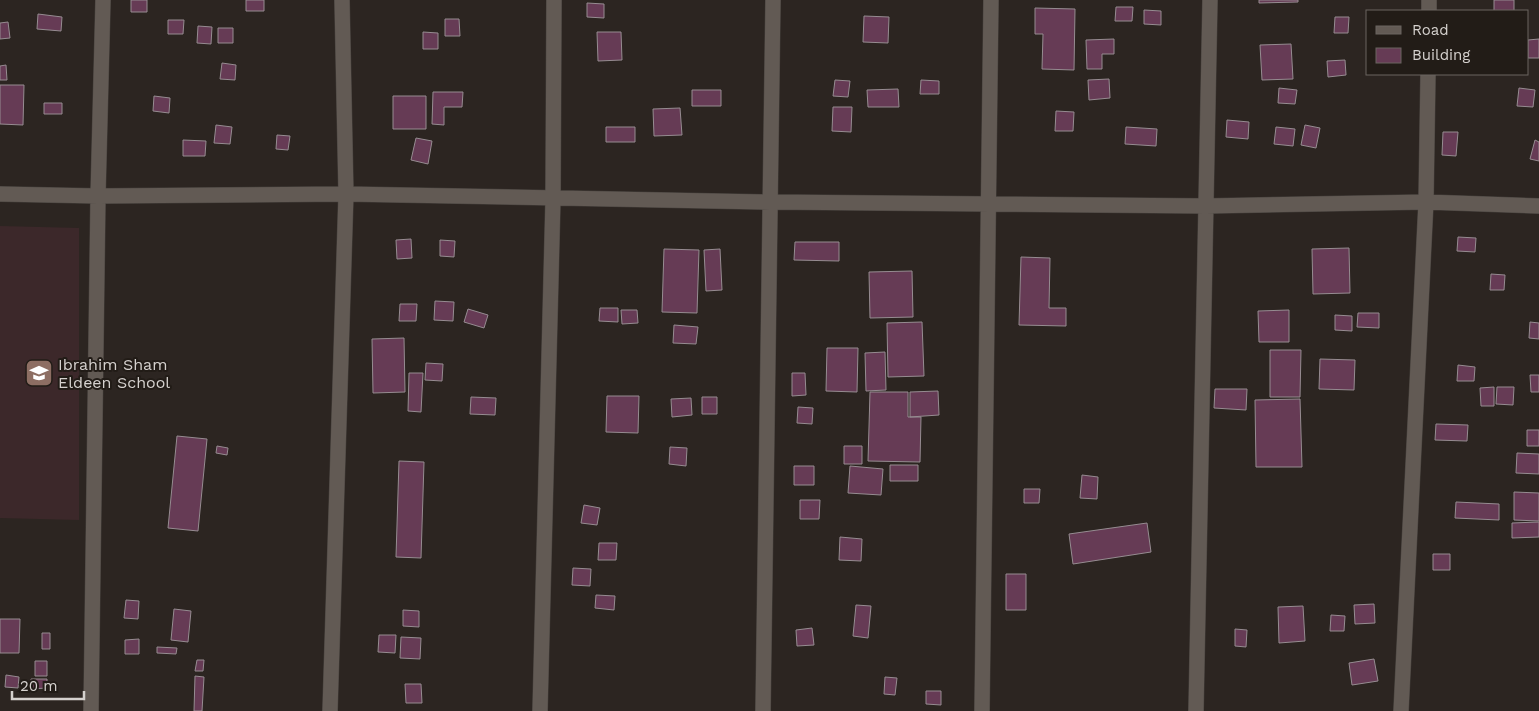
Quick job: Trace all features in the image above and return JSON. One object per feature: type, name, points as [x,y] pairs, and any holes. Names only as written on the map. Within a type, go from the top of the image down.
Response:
[{"type":"street","points":[[90,711],[103,0]]},
{"type":"street","points":[[330,711],[346,194],[342,0]]},
{"type":"street","points":[[540,711],[553,199],[554,0]]},
{"type":"street","points":[[763,711],[773,0]]},
{"type":"street","points":[[982,711],[991,0]]},
{"type":"street","points":[[1196,711],[1210,0]]},
{"type":"street","points":[[1401,711],[1426,202],[1428,75]]},
{"type":"street","points":[[0,194],[98,196],[346,194],[553,199],[1206,206],[1426,202],[1539,206]]},
{"type":"shaded area","name":"Ibrahim Sham Eldeen School","points":[[0,226],[79,228],[79,520],[0,518]]},
{"type":"building","points":[[131,0],[147,0],[147,12],[131,12]]},
{"type":"building","points":[[246,0],[264,0],[264,11],[246,11]]},
{"type":"building","points":[[1259,0],[1298,0],[1298,2],[1259,3]]},
{"type":"building","points":[[1494,0],[1514,0],[1514,10],[1494,10]]},
{"type":"building","points":[[587,3],[604,4],[604,18],[587,17]]},
{"type":"building","points":[[1116,7],[1133,7],[1132,21],[1115,21]]},
{"type":"building","points":[[1035,8],[1075,9],[1074,70],[1042,69],[1043,34],[1035,34]]},
{"type":"building","points":[[1144,10],[1161,11],[1161,25],[1144,24]]},
{"type":"building","points":[[38,14],[62,17],[61,31],[37,29]]},
{"type":"building","points":[[864,16],[889,17],[888,43],[863,42]]},
{"type":"building","points":[[1335,17],[1349,17],[1348,33],[1334,33]]},
{"type":"building","points":[[445,19],[459,19],[460,36],[445,36]]},
{"type":"building","points":[[168,20],[184,20],[183,34],[168,34]]},
{"type":"building","points":[[8,22],[10,38],[0,39],[0,23]]},
{"type":"building","points":[[198,26],[212,27],[211,44],[197,43]]},
{"type":"building","points":[[218,28],[233,28],[233,43],[218,43]]},
{"type":"building","points":[[423,32],[438,33],[438,49],[423,49]]},
{"type":"building","points":[[597,32],[621,32],[622,60],[598,61]]},
{"type":"building","points":[[1114,39],[1114,54],[1102,54],[1102,69],[1087,69],[1086,40]]},
{"type":"building","points":[[1539,39],[1539,58],[1529,58],[1529,40]]},
{"type":"building","points":[[1291,44],[1293,79],[1262,80],[1260,45]]},
{"type":"building","points":[[1345,60],[1346,75],[1328,77],[1327,61]]},
{"type":"building","points":[[222,63],[236,65],[235,80],[220,79]]},
{"type":"building","points":[[6,65],[7,80],[0,80],[0,66]]},
{"type":"building","points":[[1109,79],[1110,98],[1089,100],[1088,80]]},
{"type":"building","points":[[835,80],[850,81],[848,97],[833,96]]},
{"type":"building","points":[[921,80],[939,81],[939,94],[920,94]]},
{"type":"building","points":[[0,85],[24,85],[23,125],[0,124]]},
{"type":"building","points":[[1279,88],[1297,90],[1295,104],[1278,103]]},
{"type":"building","points":[[1519,88],[1535,90],[1533,107],[1517,106]]},
{"type":"building","points":[[898,89],[899,107],[868,107],[867,90]]},
{"type":"building","points":[[692,90],[721,90],[721,106],[692,106]]},
{"type":"building","points":[[433,92],[463,92],[462,107],[444,107],[444,125],[432,124]]},
{"type":"building","points":[[154,96],[170,98],[169,113],[153,111]]},
{"type":"building","points":[[393,96],[426,96],[426,129],[393,129]]},
{"type":"building","points":[[44,103],[62,103],[62,114],[44,114]]},
{"type":"building","points":[[833,107],[852,107],[851,132],[832,131]]},
{"type":"building","points":[[680,108],[682,135],[654,136],[653,109]]},
{"type":"building","points":[[1056,111],[1074,112],[1073,131],[1055,131]]},
{"type":"building","points":[[1227,120],[1249,122],[1248,139],[1226,137]]},
{"type":"building","points":[[216,125],[232,127],[230,144],[214,143]]},
{"type":"building","points":[[1305,125],[1320,128],[1316,148],[1301,145]]},
{"type":"building","points":[[606,127],[635,127],[635,142],[606,142]]},
{"type":"building","points":[[1126,127],[1157,129],[1156,146],[1125,144]]},
{"type":"building","points":[[1276,127],[1295,129],[1293,146],[1274,144]]},
{"type":"building","points":[[1443,132],[1458,132],[1456,156],[1442,155]]},
{"type":"building","points":[[277,135],[290,136],[288,150],[276,149]]},
{"type":"building","points":[[416,138],[432,141],[428,164],[411,160]]},
{"type":"building","points":[[183,140],[206,141],[205,156],[183,156]]},
{"type":"building","points":[[1535,140],[1539,142],[1539,161],[1530,159]]},
{"type":"building","points":[[1458,237],[1476,238],[1475,252],[1457,251]]},
{"type":"building","points":[[411,239],[412,258],[397,259],[396,240]]},
{"type":"building","points":[[440,240],[455,241],[454,257],[440,256]]},
{"type":"building","points":[[795,242],[839,242],[839,261],[794,260]]},
{"type":"building","points":[[1349,248],[1350,293],[1313,294],[1312,249]]},
{"type":"building","points":[[664,249],[699,250],[697,313],[662,312]]},
{"type":"building","points":[[720,249],[722,290],[706,291],[704,250]]},
{"type":"building","points":[[1021,257],[1050,258],[1049,308],[1066,308],[1066,326],[1019,325]]},
{"type":"building","points":[[912,271],[913,317],[870,318],[869,272]]},
{"type":"building","points":[[1491,274],[1505,275],[1504,290],[1490,290]]},
{"type":"building","points":[[435,301],[454,302],[453,321],[434,320]]},
{"type":"building","points":[[400,304],[417,304],[416,321],[399,321]]},
{"type":"building","points":[[600,308],[618,308],[618,322],[599,321]]},
{"type":"building","points":[[468,309],[488,315],[484,328],[464,322]]},
{"type":"building","points":[[621,310],[637,310],[638,323],[622,324]]},
{"type":"building","points":[[1289,310],[1289,342],[1259,342],[1258,311]]},
{"type":"building","points":[[1358,313],[1379,313],[1379,328],[1357,327]]},
{"type":"building","points":[[1335,315],[1352,316],[1352,331],[1335,330]]},
{"type":"building","points":[[922,322],[924,376],[888,377],[887,323]]},
{"type":"building","points":[[1530,322],[1539,323],[1539,339],[1529,338]]},
{"type":"building","points":[[674,325],[698,327],[696,344],[673,343]]},
{"type":"building","points":[[404,338],[405,392],[373,393],[372,339]]},
{"type":"building","points":[[827,348],[858,348],[857,392],[826,391]]},
{"type":"building","points":[[1270,350],[1301,350],[1300,397],[1270,397]]},
{"type":"building","points":[[885,352],[886,390],[866,391],[865,353]]},
{"type":"building","points":[[1320,359],[1355,360],[1354,390],[1319,389]]},
{"type":"building","points":[[426,363],[443,364],[442,381],[425,380]]},
{"type":"building","points":[[1458,365],[1475,367],[1474,381],[1457,381]]},
{"type":"building","points":[[409,373],[423,373],[421,412],[408,411]]},
{"type":"building","points":[[792,373],[805,373],[806,395],[792,396]]},
{"type":"building","points":[[1530,375],[1539,375],[1539,392],[1531,392]]},
{"type":"building","points":[[1494,387],[1494,406],[1481,406],[1480,388]]},
{"type":"building","points":[[1497,387],[1514,387],[1513,405],[1496,404]]},
{"type":"building","points":[[1215,389],[1247,389],[1246,410],[1214,408]]},
{"type":"building","points":[[938,391],[939,415],[910,417],[910,392]]},
{"type":"building","points":[[870,392],[908,392],[908,417],[921,417],[920,462],[868,461]]},
{"type":"building","points":[[607,396],[639,396],[638,433],[606,432]]},
{"type":"building","points":[[471,397],[496,398],[495,415],[470,414]]},
{"type":"building","points":[[702,397],[717,397],[717,414],[702,414]]},
{"type":"building","points":[[691,398],[692,415],[672,417],[671,399]]},
{"type":"building","points":[[1300,399],[1302,467],[1256,467],[1255,400]]},
{"type":"building","points":[[798,407],[813,408],[812,424],[797,423]]},
{"type":"building","points":[[1436,424],[1468,425],[1467,441],[1435,440]]},
{"type":"building","points":[[1527,430],[1539,430],[1539,446],[1527,446]]},
{"type":"building","points":[[177,436],[207,439],[198,531],[168,528]]},
{"type":"building","points":[[217,446],[228,448],[227,455],[216,453]]},
{"type":"building","points":[[844,446],[862,446],[862,464],[844,464]]},
{"type":"building","points":[[670,447],[687,448],[686,466],[669,464]]},
{"type":"building","points":[[1517,453],[1539,454],[1539,474],[1516,473]]},
{"type":"building","points":[[399,461],[424,462],[421,558],[396,557]]},
{"type":"building","points":[[890,465],[918,465],[918,481],[890,481]]},
{"type":"building","points":[[794,466],[814,466],[814,485],[794,485]]},
{"type":"building","points":[[850,466],[883,469],[881,495],[848,493]]},
{"type":"building","points":[[1082,475],[1098,477],[1097,499],[1080,498]]},
{"type":"building","points":[[1024,489],[1040,489],[1039,503],[1024,503]]},
{"type":"building","points":[[1514,492],[1539,493],[1539,521],[1514,520]]},
{"type":"building","points":[[800,500],[820,500],[819,519],[800,519]]},
{"type":"building","points":[[1456,502],[1499,504],[1499,520],[1455,518]]},
{"type":"building","points":[[584,505],[600,508],[597,525],[581,523]]},
{"type":"building","points":[[1539,522],[1539,537],[1512,538],[1512,523]]},
{"type":"building","points":[[1147,523],[1151,552],[1073,564],[1069,534]]},
{"type":"building","points":[[840,537],[862,539],[861,561],[839,560]]},
{"type":"building","points":[[599,543],[617,543],[616,560],[598,560]]},
{"type":"building","points":[[1433,554],[1450,554],[1450,570],[1433,570]]},
{"type":"building","points":[[573,568],[591,569],[590,586],[572,585]]},
{"type":"building","points":[[1006,574],[1026,574],[1026,610],[1006,610]]},
{"type":"building","points":[[596,595],[615,596],[614,610],[595,608]]},
{"type":"building","points":[[126,600],[139,601],[138,619],[124,618]]},
{"type":"building","points":[[1374,604],[1375,623],[1355,624],[1354,605]]},
{"type":"building","points":[[856,605],[871,606],[868,638],[853,636]]},
{"type":"building","points":[[1303,606],[1305,641],[1279,643],[1278,607]]},
{"type":"building","points":[[174,609],[191,611],[188,642],[171,640]]},
{"type":"building","points":[[403,610],[419,611],[419,627],[403,626]]},
{"type":"building","points":[[1331,615],[1345,616],[1344,631],[1330,631]]},
{"type":"building","points":[[0,619],[20,619],[19,653],[0,653]]},
{"type":"building","points":[[812,628],[814,645],[797,646],[796,630]]},
{"type":"building","points":[[1235,629],[1247,630],[1246,647],[1235,646]]},
{"type":"building","points":[[42,633],[50,633],[50,649],[42,649]]},
{"type":"building","points":[[379,635],[396,635],[395,653],[378,652]]},
{"type":"building","points":[[401,637],[421,638],[420,659],[400,658]]},
{"type":"building","points":[[139,639],[139,654],[125,654],[125,640]]},
{"type":"building","points":[[157,647],[177,648],[176,654],[157,653]]},
{"type":"building","points":[[1374,659],[1378,681],[1352,685],[1349,663]]},
{"type":"building","points":[[197,660],[204,660],[203,671],[195,671]]},
{"type":"building","points":[[35,661],[47,661],[47,676],[35,676]]},
{"type":"building","points":[[6,675],[19,677],[18,688],[5,687]]},
{"type":"building","points":[[195,676],[204,677],[202,711],[194,711]]},
{"type":"building","points":[[885,677],[897,678],[895,695],[884,694]]},
{"type":"building","points":[[31,679],[47,679],[47,688],[31,689]]},
{"type":"building","points":[[405,684],[421,684],[422,703],[406,703]]},
{"type":"building","points":[[926,691],[941,691],[941,705],[926,704]]},
{"type":"place","name":"Ibrahim Sham Eldeen School","points":[[39,373]]}]
